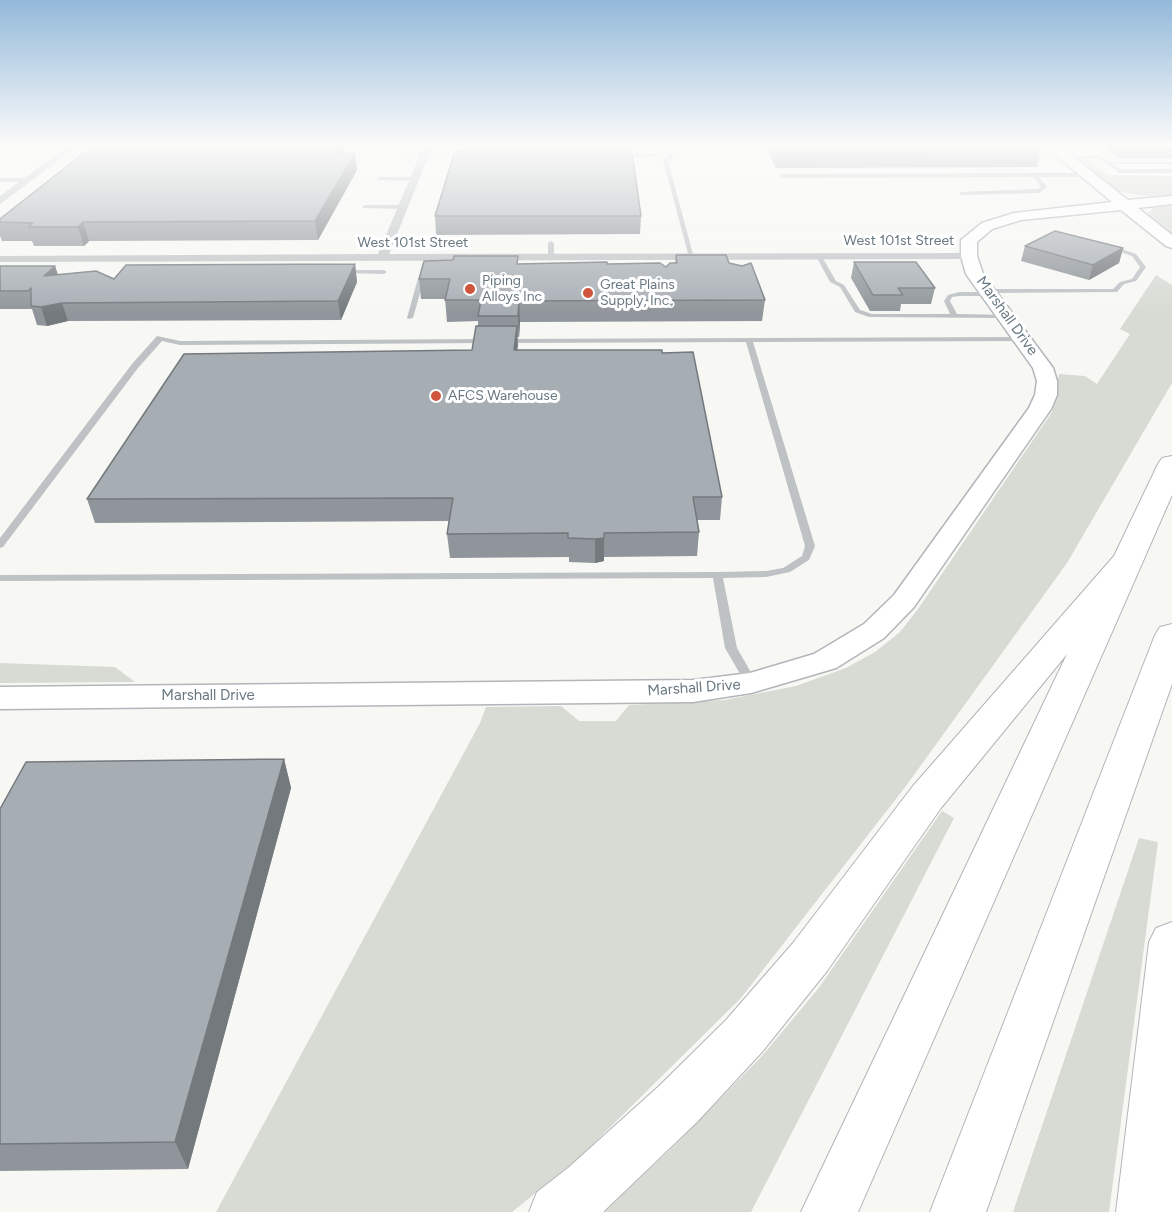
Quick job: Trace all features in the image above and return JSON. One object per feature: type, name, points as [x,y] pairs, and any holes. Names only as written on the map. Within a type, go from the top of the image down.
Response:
[{"type":"highway","points":[[829,1212],[1172,464]]},
{"type":"highway","points":[[557,1212],[588,1188],[678,1104],[744,1036],[810,957],[927,796],[1130,557]]},
{"type":"highway","points":[[958,1212],[1172,635]]},
{"type":"highway","points":[[1144,1212],[1172,942]]},
{"type":"highway","points":[[1162,1033],[1172,1100]]},
{"type":"street","points":[[382,258],[406,202]]},
{"type":"street","points":[[1120,202],[1172,243]]},
{"type":"street","points":[[969,256],[969,240],[972,236],[1002,220],[1040,213],[1157,202]]},
{"type":"street","name":"West 101st Street","points":[[0,259],[336,265],[382,258],[441,265],[557,260],[659,261],[692,257],[730,261],[819,256],[969,256]]},
{"type":"street","name":"Marshall Drive","points":[[0,698],[672,692],[751,683],[825,661],[874,631],[904,601],[1040,409],[1046,395],[1047,381],[1043,368],[975,274],[969,256]]},
{"type":"lane","points":[[677,202],[692,257]]},
{"type":"lane","points":[[365,207],[404,207]]},
{"type":"lane","points":[[551,243],[557,260]]},
{"type":"lane","points":[[955,316],[948,305],[950,296],[989,292],[1115,291],[1122,283],[1134,280],[1143,267],[1134,255],[1104,245]]},
{"type":"lane","points":[[819,256],[833,282],[842,286],[857,312],[871,316],[1007,316]]},
{"type":"lane","points":[[336,265],[384,272]]},
{"type":"lane","points":[[410,318],[421,278],[441,265]]},
{"type":"lane","points":[[0,545],[135,366],[160,338],[180,343],[1024,339]]},
{"type":"lane","points":[[0,578],[717,575],[766,574],[786,570],[806,558],[810,546],[749,340]]},
{"type":"lane","points":[[717,575],[731,648],[751,683]]},
{"type":"shaded area","points":[[1172,204],[1172,233],[1148,213],[1153,208]]},
{"type":"shaded area","points":[[1156,275],[1172,285],[1172,383],[1067,563],[906,786],[741,998],[579,1158],[512,1212],[216,1212],[480,723],[486,707],[561,706],[579,721],[616,721],[629,705],[725,700],[796,686],[846,668],[875,652],[900,632],[918,609],[1052,412],[1059,374],[1085,376],[1097,384],[1130,334],[1120,329]]},
{"type":"shaded area","points":[[0,663],[115,667],[135,682],[0,683]]},
{"type":"shaded area","points":[[942,811],[954,818],[751,1212],[604,1212],[674,1146],[761,1057],[818,989]]},
{"type":"shaded area","points":[[1139,838],[1158,842],[1109,1212],[1013,1212]]},
{"type":"building","points":[[22,202],[326,202],[315,221],[83,222],[78,227],[28,227],[33,223],[0,222],[0,219]]},
{"type":"building","points":[[439,202],[639,202],[641,216],[435,216]]},
{"type":"building","points":[[1055,231],[1123,248],[1093,265],[1025,246]]},
{"type":"building","points":[[676,255],[726,255],[729,263],[742,266],[751,263],[765,300],[519,301],[518,316],[478,316],[481,300],[445,300],[450,279],[419,279],[424,261],[453,260],[454,256],[518,256],[517,264],[660,263],[666,267],[670,263],[677,263]]},
{"type":"building","points":[[854,262],[916,262],[935,288],[898,288],[903,295],[873,295]]},
{"type":"building","points":[[355,264],[338,301],[62,303],[41,307],[31,306],[31,288],[28,291],[0,291],[0,266],[55,266],[44,276],[96,271],[114,279],[126,265]]},
{"type":"building","points":[[476,326],[517,326],[514,350],[693,352],[722,497],[693,497],[699,532],[604,533],[604,538],[595,539],[568,538],[568,533],[447,534],[453,498],[87,499],[184,354],[472,350]]},
{"type":"building","points":[[284,759],[175,1142],[0,1144],[0,809],[26,762]]},
{"type":"place","name":"Piping Alloys Inc","points":[[470,289]]},
{"type":"place","name":"Great Plains Supply, Inc.","points":[[588,293]]},
{"type":"place","name":"AFCS Warehouse","points":[[436,396]]}]
